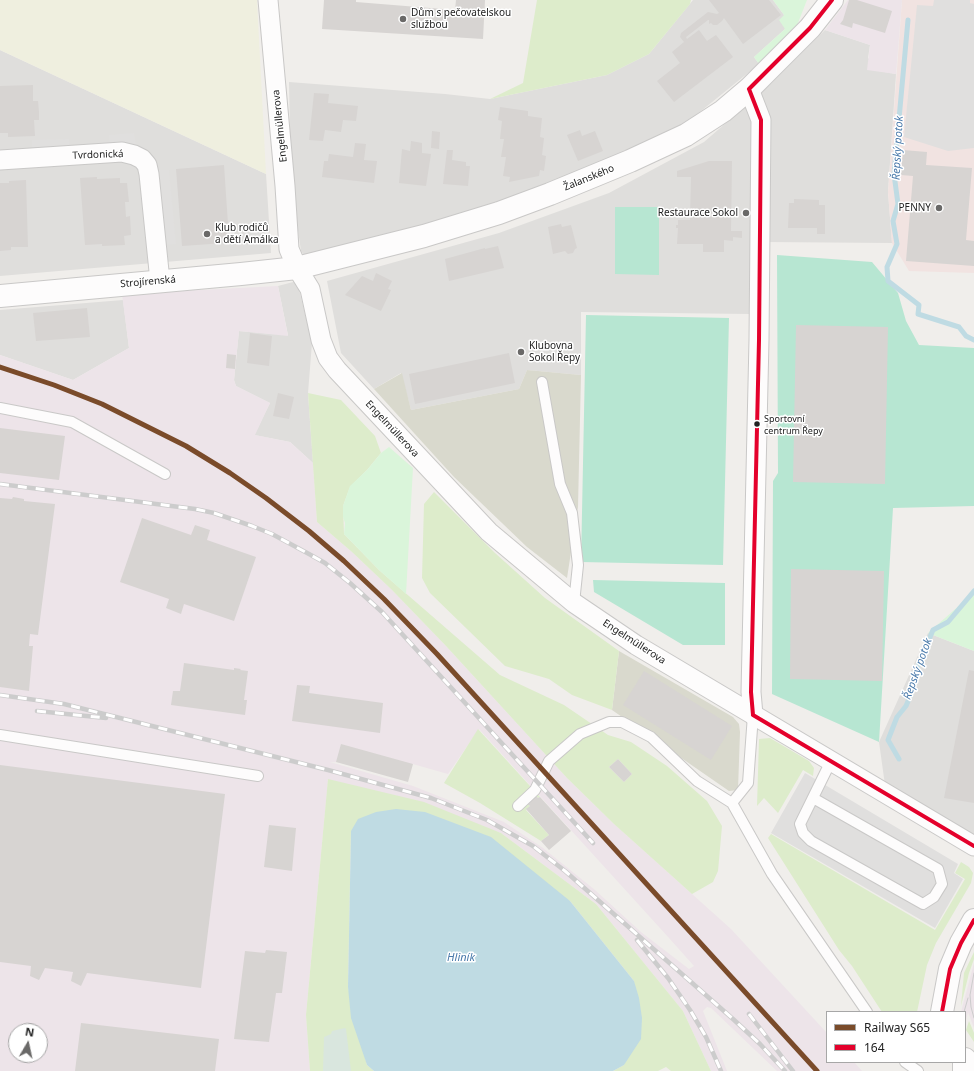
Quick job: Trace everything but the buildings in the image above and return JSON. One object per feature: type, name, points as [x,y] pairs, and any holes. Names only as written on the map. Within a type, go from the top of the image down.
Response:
[{"type":"street","name":"Engelmüllerova","points":[[268,0],[290,249],[296,268],[310,290],[321,340],[328,358],[337,370],[489,532],[574,603],[636,645],[974,846]]},
{"type":"street","name":"Žalanského","points":[[296,268],[424,236],[499,213],[630,161],[686,135],[723,112],[749,89],[810,28],[832,0]]},
{"type":"street","points":[[749,89],[761,120],[758,378],[751,692],[753,715]]},
{"type":"street","name":"Tvrdonická","points":[[0,160],[122,152],[134,154],[142,159],[147,165],[149,174],[160,281]]},
{"type":"street","name":"Strojírenská","points":[[0,296],[296,268]]},
{"type":"street","points":[[942,1011],[950,969],[960,943],[974,920]]},
{"type":"street","points":[[966,1060],[974,1068]]},
{"type":"lane","points":[[542,382],[560,484],[572,513],[578,565],[574,603]]},
{"type":"lane","points":[[0,408],[72,422],[165,474]]},
{"type":"lane","points":[[732,803],[748,783],[753,715]]},
{"type":"lane","points":[[518,806],[535,790],[549,761],[580,734],[609,722],[622,722],[651,737],[697,781],[732,803],[772,874],[866,1011]]},
{"type":"lane","points":[[0,735],[258,776]]},
{"type":"lane","points":[[813,798],[938,869],[942,884],[934,897],[923,904],[811,841],[804,833],[800,824],[831,761]]},
{"type":"lane","points":[[906,1063],[918,1071]]},
{"type":"shaded area","points":[[693,0],[773,0],[784,15],[785,29],[754,57],[759,64],[685,124],[660,141],[505,202],[354,245],[304,255],[301,251],[291,181],[289,82],[490,99],[607,75],[649,54]]},
{"type":"shaded area","points":[[848,0],[902,0],[896,74],[867,70],[870,45],[825,30]]},
{"type":"shaded area","points":[[902,0],[974,0],[974,273],[909,271],[892,243],[888,192]]},
{"type":"shaded area","points":[[934,0],[970,0],[970,3],[974,4],[974,148],[948,151],[904,137],[917,5],[933,6]]},
{"type":"shaded area","points":[[825,30],[870,45],[868,58],[879,71],[896,74],[888,192],[892,243],[766,242],[750,314],[581,312],[581,375],[527,370],[519,389],[411,410],[401,373],[374,389],[341,353],[327,281],[499,233],[609,193],[704,142],[772,83]]},
{"type":"shaded area","points":[[0,50],[266,174],[271,253],[0,276]]},
{"type":"shaded area","points":[[134,133],[136,145],[110,146],[109,135]]},
{"type":"shaded area","points":[[69,139],[70,150],[32,151],[32,140]]},
{"type":"shaded area","points":[[157,170],[169,170],[176,244],[163,245]]},
{"type":"shaded area","points":[[297,281],[312,343],[308,393],[313,463],[290,442],[254,435],[270,403],[236,386],[234,380],[239,331],[288,335],[278,286]]},
{"type":"shaded area","points":[[278,286],[288,336],[239,331],[234,380],[236,386],[270,403],[255,435],[290,442],[313,463],[317,522],[352,552],[392,590],[446,646],[567,778],[614,824],[731,929],[826,1032],[826,1063],[855,1063],[862,1071],[777,1071],[711,1008],[707,1007],[703,1011],[727,1071],[711,1071],[683,1011],[596,904],[501,833],[328,780],[306,1015],[310,1071],[0,1071],[0,355],[73,380],[129,348],[122,294]],"holes":[[[479,729],[694,966],[689,969],[641,932],[595,890],[543,848],[504,822],[413,786],[330,762],[413,764],[448,774]]]},
{"type":"shaded area","points":[[123,300],[129,348],[73,380],[0,355],[0,310]]},
{"type":"shaded area","points":[[527,370],[581,375],[578,507],[567,578],[527,547],[454,477],[374,389],[402,373],[411,410],[519,389]]},
{"type":"shaded area","points":[[928,633],[974,651],[974,839],[885,785],[879,742]]},
{"type":"shaded area","points":[[619,651],[733,717],[739,724],[738,790],[729,791],[612,710]]},
{"type":"shaded area","points":[[805,773],[958,864],[954,873],[963,879],[935,928],[771,833]]},
{"type":"shaded area","points":[[974,963],[974,1028],[968,1012],[966,1020],[966,1011],[961,1011]]},
{"type":"shaded area","points":[[345,1028],[351,1071],[323,1071],[324,1037],[331,1034],[332,1031]]},
{"type":"green space","points":[[0,0],[257,0],[266,174],[0,50]]},
{"type":"green space","points":[[537,0],[691,0],[690,4],[649,54],[607,75],[490,99],[523,83]]},
{"type":"green space","points":[[773,0],[807,0],[796,28],[759,64],[754,57],[785,29],[779,20],[784,15]]},
{"type":"green space","points":[[615,207],[659,207],[659,275],[615,274]]},
{"type":"green space","name":"Sportovní centrum Řepy","points":[[777,255],[872,262],[898,293],[906,321],[919,345],[974,348],[974,506],[893,508],[879,742],[772,694],[773,481],[778,473]]},
{"type":"green space","points":[[586,315],[729,318],[723,565],[581,562]]},
{"type":"green space","points":[[308,393],[341,400],[375,436],[381,453],[350,487],[343,506],[344,534],[379,570],[500,675],[564,705],[608,735],[631,742],[667,766],[707,801],[722,826],[718,871],[713,882],[692,894],[614,824],[567,778],[446,646],[392,590],[352,552],[317,522]],"holes":[[[618,759],[632,774],[624,782],[609,767]]]},
{"type":"green space","points":[[389,447],[413,468],[406,594],[379,570],[344,534],[345,523],[343,517],[343,506],[350,486],[367,470],[381,453]]},
{"type":"green space","points":[[434,492],[495,553],[545,598],[619,651],[612,710],[572,695],[549,679],[505,666],[430,593],[422,578],[424,504]]},
{"type":"green space","points":[[593,580],[725,583],[725,645],[683,645],[594,592]]},
{"type":"green space","points":[[974,591],[974,651],[928,633],[970,596]]},
{"type":"green space","points":[[478,729],[540,797],[538,798],[535,795],[527,803],[530,806],[526,810],[549,835],[541,841],[480,803],[444,783]]},
{"type":"green space","points":[[770,738],[809,761],[814,768],[813,776],[803,770],[778,813],[764,798],[757,806],[759,739]]},
{"type":"green space","points":[[328,779],[424,802],[501,833],[596,904],[683,1011],[711,1071],[671,1071],[666,1067],[658,1071],[613,1071],[624,1065],[634,981],[570,901],[351,831],[348,987],[367,1065],[374,1071],[310,1071],[306,1015]]},
{"type":"green space","points":[[771,834],[935,930],[965,879],[955,873],[961,862],[969,867],[973,873],[971,883],[936,943],[927,965],[917,1011],[881,1011],[852,966],[839,950],[768,838]]},
{"type":"green space","points":[[974,952],[974,959],[961,1006],[964,973]]},
{"type":"green space","points":[[969,1021],[974,1033],[974,1042],[966,1030]]},
{"type":"water","name":"Hliník","points":[[396,809],[425,812],[491,837],[570,901],[634,981],[639,998],[642,1018],[641,1039],[624,1065],[613,1071],[374,1071],[367,1065],[351,1018],[348,987],[351,831],[358,819],[376,812]]},
{"type":"waterway","name":"Řepský potok","points":[[908,20],[894,174],[898,204],[893,221],[897,244],[887,267],[888,281],[919,305],[918,314],[959,327],[966,336],[974,340]]},
{"type":"waterway","name":"Řepský potok","points":[[899,759],[888,740],[897,717],[906,706],[911,694],[914,675],[933,630],[948,622],[974,591]]},
{"type":"tram line","points":[[974,973],[970,995],[974,1018]]},
{"type":"tram line","points":[[964,1011],[968,998]]},
{"type":"railway","points":[[0,484],[195,509],[214,513],[272,534],[325,563],[382,612],[593,843]]},
{"type":"railway","points":[[0,695],[64,704],[328,770],[431,798],[487,820],[533,846],[565,871],[733,1019],[760,1044],[785,1071]]},
{"type":"railway","points":[[37,711],[106,718]]},
{"type":"railway","points":[[637,940],[668,978],[690,1010],[706,1037],[721,1071]]},
{"type":"railway","points":[[749,1014],[793,1071]]},
{"type":"rail line","name":"S65","points":[[0,367],[54,385],[102,404],[186,446],[230,473],[266,498],[309,531],[344,561],[384,599],[437,654],[817,1071]]},
{"type":"transit line","name":"164","points":[[749,89],[810,28],[832,0]]},
{"type":"transit line","name":"164","points":[[749,89],[761,120],[759,340],[751,692],[753,715]]},
{"type":"transit line","name":"164","points":[[753,715],[974,846]]},
{"type":"transit line","name":"164","points":[[942,1011],[950,969],[961,943],[974,920]]},
{"type":"place","name":"Dům s pečovatelskou službou","points":[[403,19]]},
{"type":"place","name":"PENNY","points":[[939,208]]},
{"type":"place","name":"Restaurace Sokol","points":[[746,213]]},
{"type":"place","name":"Klub rodičů a dětí Amálka","points":[[207,234]]},
{"type":"place","name":"Klubovna Sokol Řepy","points":[[521,352]]},
{"type":"place","name":"Sportovní centrum Řepy","points":[[757,424]]}]
